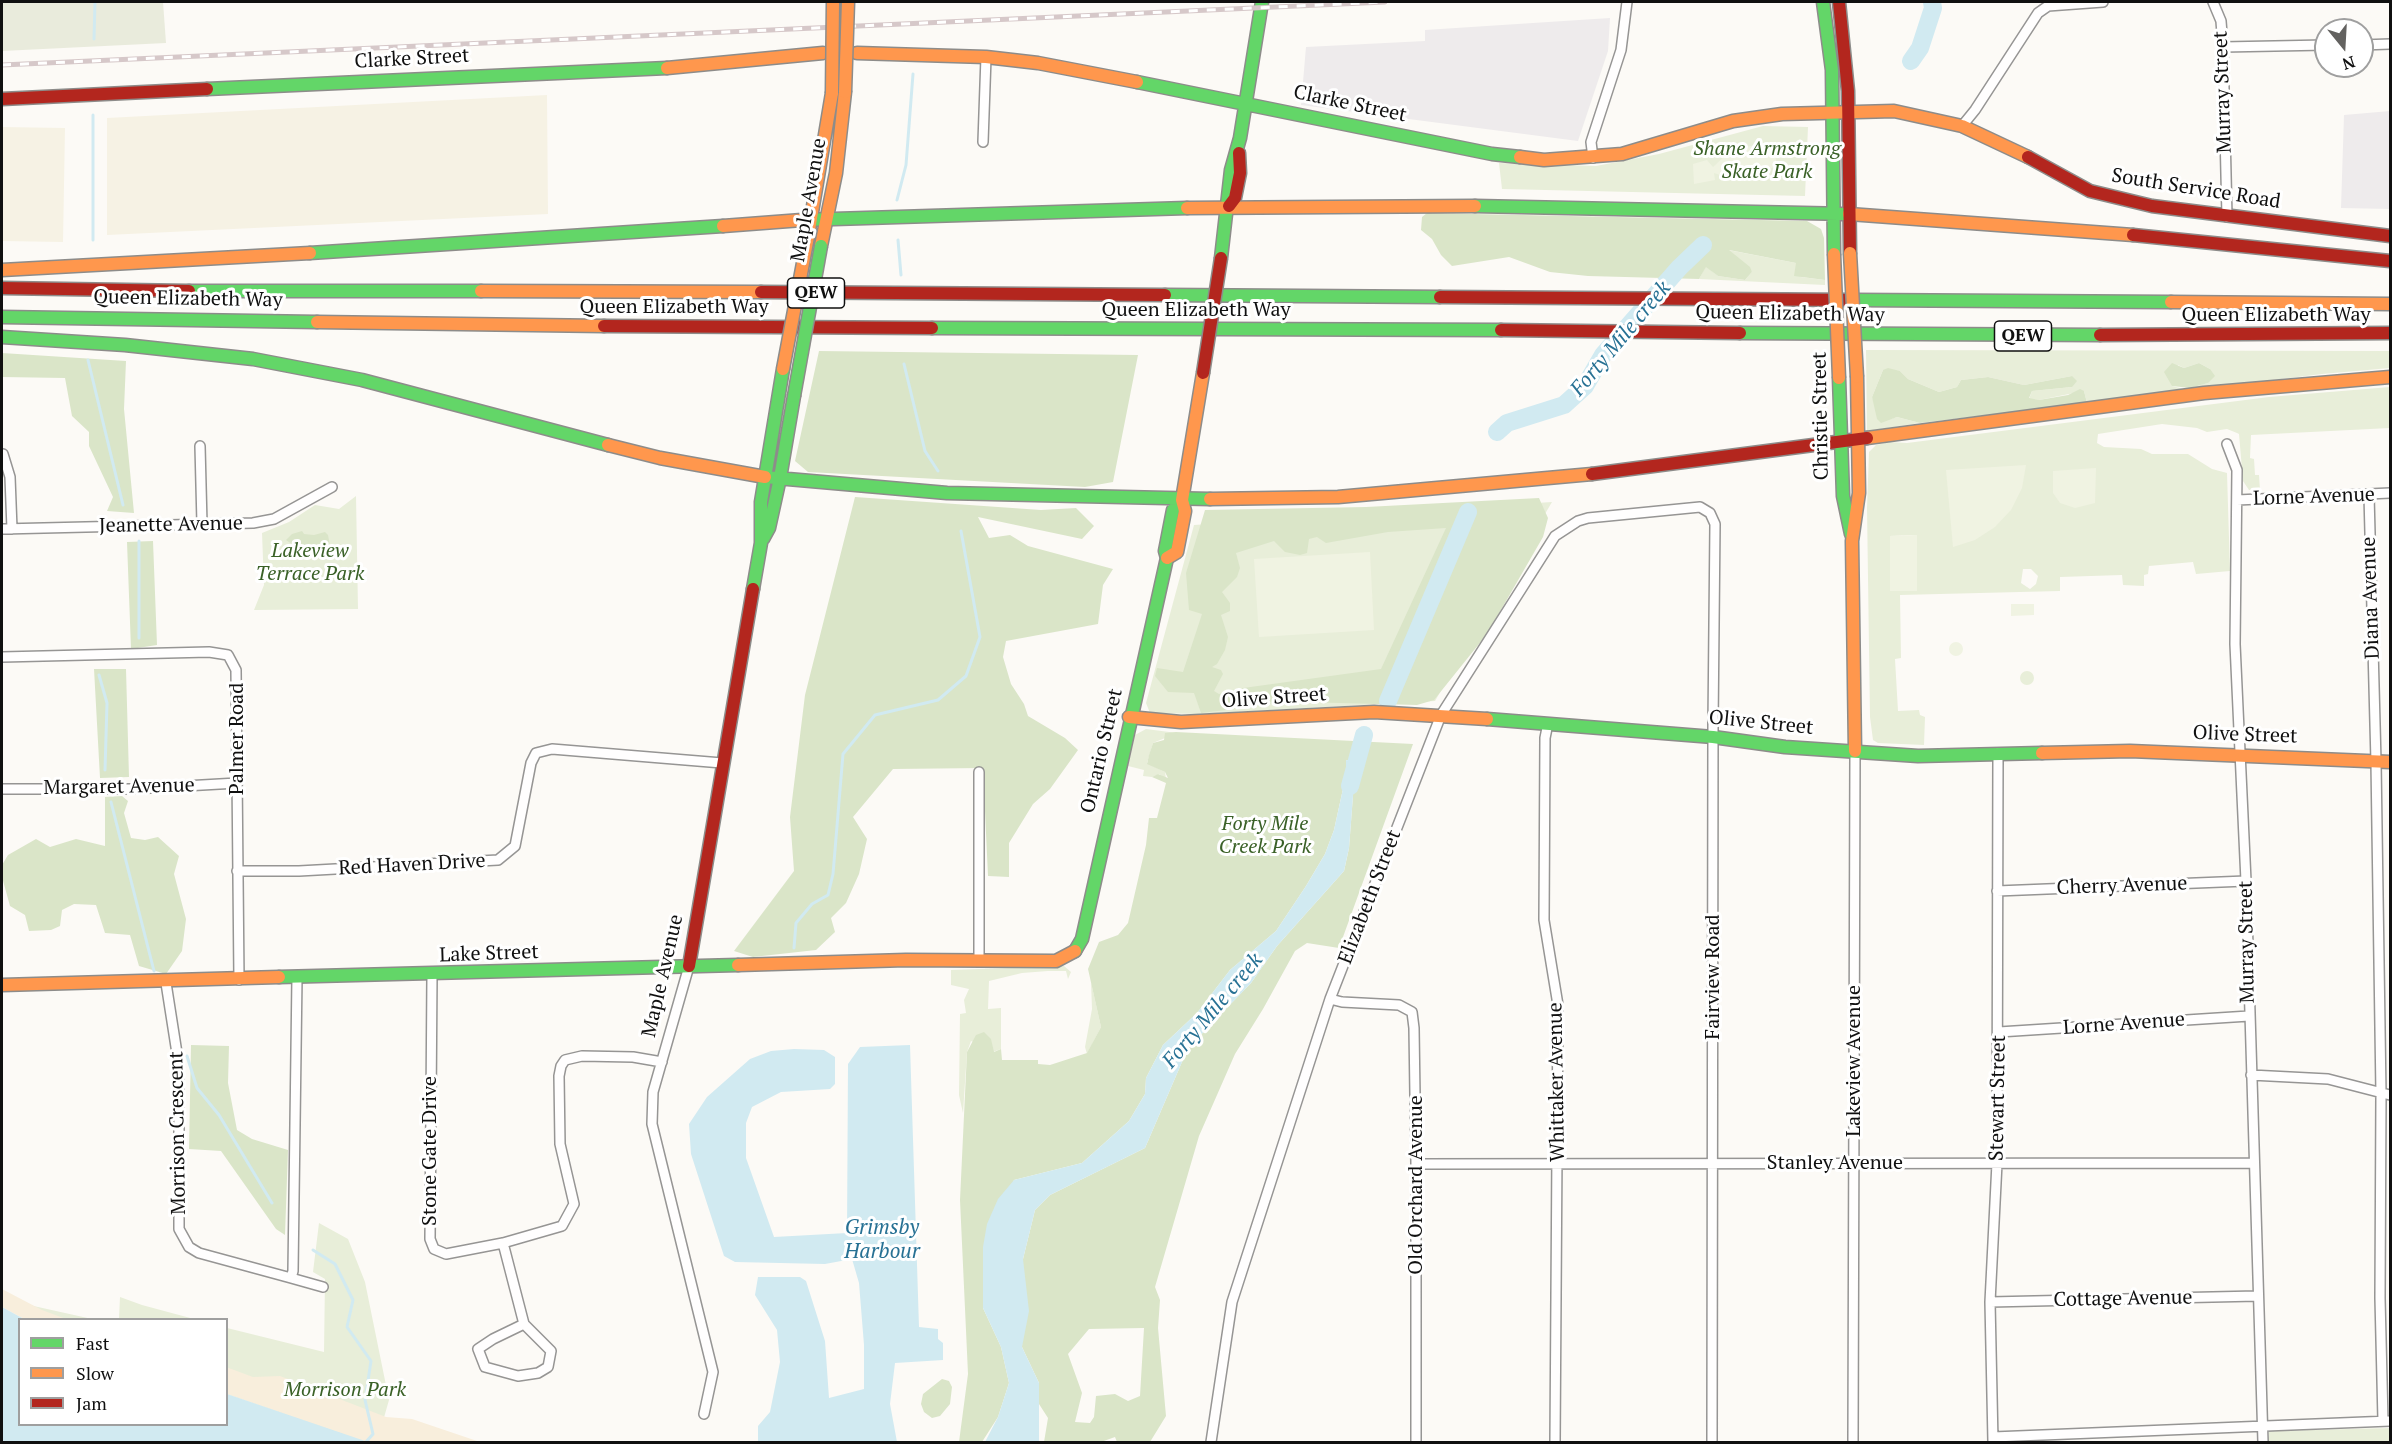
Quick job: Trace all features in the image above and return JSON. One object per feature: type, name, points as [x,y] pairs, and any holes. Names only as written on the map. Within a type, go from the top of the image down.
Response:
[{"type":"main road","name":"Maple Avenue","points":[[689,966],[761,543],[761,501],[794,300],[807,242],[807,219],[832,93],[833,2]]},
{"type":"main road","name":"Maple Avenue","points":[[761,543],[770,528],[836,173],[845,92],[848,2]]},
{"type":"main road","name":"Ontario Street","points":[[1075,951],[1082,939],[1167,558],[1165,551],[1173,510],[1182,500],[1228,206],[1226,199],[1239,141],[1262,2]]},
{"type":"main road","name":"Christie Street","points":[[1823,2],[1832,70],[1833,213],[1842,496],[1852,541]]},
{"type":"main road","name":"Christie Street","points":[[1839,2],[1843,27],[1850,253],[1862,438],[1859,493],[1852,541],[1855,751]]},
{"type":"main road","name":"Clarke Street","points":[[2,99],[644,69],[707,65],[781,55],[824,53]]},
{"type":"main road","name":"Clarke Street","points":[[857,53],[986,57],[1085,70],[1492,154],[1544,160],[1622,154],[1733,122],[1782,114],[1832,112]]},
{"type":"main road","name":"South Service Road","points":[[1832,112],[1894,111],[1962,126],[2012,148],[2090,191],[2149,205],[2228,217],[2391,236]]},
{"type":"main road","points":[[2,270],[489,243],[807,219],[1228,206],[1485,206],[1833,213],[2108,232],[2391,261]]},
{"type":"main road","name":"Queen Elizabeth Way","points":[[2,288],[175,291],[634,291],[2391,304]]},
{"type":"main road","name":"Queen Elizabeth Way","points":[[2,317],[545,326],[1656,331],[2003,336],[2391,333]]},
{"type":"main road","points":[[2,337],[124,345],[253,359],[362,380],[520,424],[660,458],[765,477],[947,493],[1182,500],[1338,497],[1480,487],[2204,393],[2391,377]]},
{"type":"main road","name":"Olive Street","points":[[1130,717],[1181,722],[1374,712],[1548,723],[1713,737],[1785,747],[1918,756],[2130,751],[2391,762]]},
{"type":"main road","name":"Lake Street","points":[[2,985],[432,975],[979,958],[993,954],[1075,951]]},
{"type":"street","points":[[1593,158],[1591,142],[1621,50],[1627,2]]},
{"type":"street","points":[[1962,126],[1975,110],[2038,13],[2048,6],[2103,2]]},
{"type":"street","name":"Murray Street","points":[[2214,2],[2221,21],[2223,47],[2228,217]]},
{"type":"street","points":[[2374,45],[2391,44]]},
{"type":"street","points":[[2223,47],[2314,45]]},
{"type":"street","points":[[984,142],[986,57]]},
{"type":"street","name":"Murray Street","points":[[2227,444],[2237,470],[2235,644],[2242,754],[2263,1443]]},
{"type":"street","points":[[200,446],[202,524]]},
{"type":"street","points":[[3,454],[10,477],[12,529]]},
{"type":"street","name":"Jeanette Avenue","points":[[2,529],[253,523],[274,519],[332,487]]},
{"type":"street","name":"Lorne Avenue","points":[[2237,500],[2391,493]]},
{"type":"street","name":"Diana Avenue","points":[[2369,495],[2386,1095],[2380,1298],[2387,1421]]},
{"type":"street","name":"Elizabeth Street","points":[[1211,1443],[1232,1302],[1330,999],[1441,715],[1555,536],[1578,521],[1588,518],[1700,507],[1710,513]]},
{"type":"street","name":"Fairview Road","points":[[1710,513],[1715,524],[1712,1443]]},
{"type":"street","name":"Palmer Road","points":[[2,657],[209,652],[228,655],[236,670],[239,980]]},
{"type":"street","name":"Whittaker Avenue","points":[[1548,723],[1545,738],[1544,920],[1558,1005],[1555,1443]]},
{"type":"street","name":"Red Haven Drive","points":[[237,871],[300,871],[498,860],[515,846],[531,763],[536,753],[552,748],[722,763]]},
{"type":"street","name":"Lakeview Avenue","points":[[1853,1443],[1855,751]]},
{"type":"street","name":"Stewart Street","points":[[1993,1440],[1990,1302],[1997,1163],[1999,1032],[1998,753]]},
{"type":"street","points":[[979,772],[979,958]]},
{"type":"street","name":"Margaret Avenue","points":[[2,789],[133,789],[237,783]]},
{"type":"street","name":"Cherry Avenue","points":[[1997,891],[2246,881]]},
{"type":"street","name":"Maple Avenue","points":[[689,966],[653,1092],[652,1124],[713,1372],[704,1414]]},
{"type":"street","name":"Stone Gate Drive","points":[[432,975],[430,1239],[434,1249],[446,1254],[503,1243],[562,1226],[574,1204],[560,1144],[559,1076],[565,1060],[582,1056],[633,1058],[662,1062]]},
{"type":"street","points":[[291,1278],[293,1271],[297,978]]},
{"type":"street","name":"Morrison Crescent","points":[[166,982],[179,1066],[179,1229],[189,1247],[199,1253],[323,1287]]},
{"type":"street","name":"Old Orchard Avenue","points":[[1330,999],[1342,1002],[1399,1005],[1412,1012],[1416,1164],[1416,1443]]},
{"type":"street","name":"Lorne Avenue","points":[[1999,1032],[2249,1016]]},
{"type":"street","points":[[2251,1075],[2328,1078],[2386,1095]]},
{"type":"street","name":"Stanley Avenue","points":[[1416,1164],[1558,1162],[2254,1163]]},
{"type":"street","points":[[503,1243],[524,1324],[551,1351],[548,1367],[538,1373],[518,1376],[485,1366],[478,1349],[524,1324]]},
{"type":"street","name":"Cottage Avenue","points":[[1990,1302],[2257,1296]]},
{"type":"street","points":[[2380,1298],[2391,1297]]},
{"type":"street","points":[[1993,1440],[2387,1421]]},
{"type":"shaded area","points":[[2,2],[163,2],[166,43],[2,51]]},
{"type":"shaded area","points":[[1610,18],[1608,51],[1578,141],[1301,105],[1306,47],[1425,41],[1425,30]]},
{"type":"shaded area","points":[[547,95],[548,214],[107,235],[107,118]]},
{"type":"shaded area","points":[[2390,111],[2390,209],[2341,208],[2344,115]]},
{"type":"shaded area","points":[[2,127],[65,128],[63,242],[2,241]]},
{"type":"green space","name":"Shane Armstrong Skate Park","points":[[1763,126],[1808,127],[1805,196],[1502,189],[1499,163],[1596,166],[1659,154]]},
{"type":"green space","points":[[1763,144],[1772,146],[1778,167],[1721,178],[1720,175],[1714,173],[1715,180],[1694,184],[1693,164],[1707,160],[1713,167],[1732,149]]},
{"type":"green space","points":[[1427,213],[1807,221],[1821,229],[1824,238],[1825,280],[1794,276],[1796,263],[1729,250],[1750,267],[1752,272],[1745,280],[1718,276],[1706,267],[1699,279],[1588,276],[1550,272],[1509,257],[1452,266],[1441,255],[1432,239],[1421,230],[1422,217]]},
{"type":"green space","points":[[1728,250],[1796,263],[1801,277],[1825,280],[1825,285],[1699,279],[1706,266],[1718,276],[1745,280],[1752,272]]},
{"type":"green space","points":[[1866,350],[2390,351],[2390,368],[2322,374],[2087,403],[2084,391],[2039,400],[2029,399],[2032,391],[2072,387],[2072,376],[2024,385],[1988,377],[1961,380],[1957,387],[1939,392],[1908,379],[1900,371],[1883,370],[1872,397],[1883,421],[1897,417],[1920,423],[1867,431]],"holes":[[[2199,363],[2210,369],[2208,383],[2184,389],[2172,386],[2178,365],[2184,368]]]},
{"type":"green space","points":[[819,351],[1138,355],[1113,482],[1085,487],[808,472],[795,461]]},
{"type":"green space","points":[[2,353],[126,361],[124,409],[134,513],[107,511],[113,497],[89,446],[89,432],[72,416],[65,378],[2,377]]},
{"type":"green space","points":[[2172,363],[2184,368],[2199,363],[2210,369],[2215,376],[2208,383],[2190,388],[2172,386],[2164,372]]},
{"type":"green space","points":[[1888,368],[1900,371],[1908,379],[1939,392],[1957,387],[1961,380],[1988,377],[2024,385],[2072,376],[2077,381],[2072,387],[2032,391],[2029,398],[2039,400],[2068,395],[2080,389],[2084,391],[2087,403],[1920,423],[1897,417],[1881,423],[1877,419],[1872,397],[1883,370]]},
{"type":"green space","points":[[2390,387],[2390,428],[2251,435],[2250,458],[2254,459],[2255,475],[2259,475],[2260,490],[2249,490],[2243,481],[2239,434],[2227,429],[2207,432],[2197,428],[2162,424],[2098,434],[2097,443],[2104,447],[2141,449],[2152,454],[2188,454],[2212,469],[2227,473],[2230,571],[2196,574],[2193,562],[2149,566],[2148,574],[2144,575],[2144,586],[2123,585],[2122,575],[2060,577],[2060,591],[1900,595],[1901,658],[1895,659],[1898,711],[1919,710],[1920,715],[1925,717],[1924,745],[1878,743],[1873,740],[1870,717],[1867,508],[1869,452],[1876,445],[2269,397]],"holes":[[[1917,535],[1917,591],[1890,536]],[[2023,569],[2031,569],[2038,576],[2036,584],[2030,589],[2021,583]]]},
{"type":"green space","points":[[2026,465],[2022,488],[2011,510],[1995,527],[1975,540],[1953,547],[1946,470]]},
{"type":"green space","points":[[2096,468],[2095,503],[2075,508],[2060,503],[2053,493],[2053,471]]},
{"type":"green space","name":"Lakeview Terrace Park","points":[[356,496],[358,609],[254,610],[264,585],[262,533],[289,522],[315,505],[339,509]]},
{"type":"green space","points":[[855,497],[1041,510],[1076,508],[1094,526],[1082,539],[978,517],[989,538],[1010,535],[1028,546],[1113,569],[1103,585],[1098,624],[1006,641],[1003,657],[1011,684],[1024,704],[1028,716],[1065,738],[1078,750],[1050,789],[1033,804],[1009,843],[1009,877],[988,876],[983,768],[893,769],[853,817],[867,839],[859,874],[846,903],[831,918],[835,932],[816,950],[753,957],[734,951],[794,871],[790,817],[805,695]]},
{"type":"green space","points":[[1539,498],[1548,518],[1543,537],[1487,634],[1434,700],[1417,705],[1301,702],[1283,698],[1268,705],[1201,713],[1194,693],[1168,692],[1155,676],[1157,668],[1183,672],[1202,614],[1189,610],[1186,573],[1205,510],[1366,507]],"holes":[[[1446,528],[1381,669],[1236,689],[1219,694],[1214,691],[1223,674],[1221,670],[1212,667],[1217,664],[1225,650],[1228,637],[1221,615],[1230,611],[1230,603],[1222,592],[1237,577],[1240,568],[1236,553],[1274,541],[1285,552],[1300,555],[1307,553],[1309,539],[1317,537],[1326,543],[1388,532]]]},
{"type":"green space","points":[[1552,502],[1435,701],[1198,714],[1150,713],[1146,703],[1194,525]]},
{"type":"green space","points":[[302,531],[304,534],[314,535],[325,532],[328,535],[330,546],[308,555],[286,540],[292,534]]},
{"type":"green space","points":[[1917,535],[1917,591],[1890,591],[1890,536]]},
{"type":"green space","points":[[153,541],[157,645],[131,649],[127,542]]},
{"type":"green space","points":[[1370,552],[1374,630],[1259,637],[1254,559]]},
{"type":"green space","points":[[2011,604],[2034,604],[2034,615],[2011,616]]},
{"type":"green space","points":[[1956,642],[1961,644],[1963,649],[1961,654],[1956,656],[1951,654],[1949,649],[1951,644]]},
{"type":"green space","points":[[94,669],[126,669],[129,777],[100,778]]},
{"type":"green space","points":[[2024,671],[2030,671],[2034,678],[2030,685],[2024,685],[2020,681],[2020,675]]},
{"type":"green space","points":[[1146,729],[1177,733],[1153,743],[1147,763],[1165,772],[1166,779],[1159,774],[1152,777],[1143,776],[1144,770],[1128,766],[1135,735]]},
{"type":"green space","name":"Forty Mile Creek Park","points":[[1165,733],[1413,744],[1339,948],[1307,943],[1295,951],[1235,1054],[1199,1136],[1155,1287],[1160,1300],[1158,1328],[1166,1416],[1150,1442],[1117,1442],[1115,1437],[1101,1442],[1044,1442],[1048,1418],[1039,1404],[1039,1383],[1022,1347],[1023,1259],[1035,1210],[1050,1195],[1145,1148],[1188,1048],[1251,983],[1277,946],[1344,871],[1349,848],[1354,782],[1363,769],[1363,763],[1346,760],[1346,775],[1334,830],[1325,854],[1306,886],[1276,931],[1230,970],[1197,1013],[1163,1045],[1146,1078],[1145,1094],[1129,1121],[1082,1163],[1014,1180],[983,1308],[1001,1347],[1009,1383],[998,1417],[982,1442],[959,1442],[968,1374],[960,1200],[967,1052],[976,1035],[984,1032],[991,1039],[994,1052],[1001,1049],[1002,1060],[1038,1060],[1038,1064],[1050,1065],[1087,1053],[1101,1027],[1088,969],[1099,942],[1118,935],[1128,923],[1146,845],[1149,818],[1157,818],[1166,783],[1152,777],[1158,774],[1168,778],[1165,772],[1147,764],[1153,743],[1164,740]],"holes":[[[1144,1328],[1140,1396],[1128,1401],[1115,1394],[1096,1396],[1094,1417],[1090,1423],[1075,1422],[1082,1393],[1068,1354],[1089,1329]]]},
{"type":"green space","points":[[122,796],[128,801],[124,813],[131,838],[145,840],[158,837],[179,856],[174,874],[186,919],[182,951],[166,974],[139,966],[130,935],[105,933],[96,905],[74,904],[62,910],[60,926],[51,930],[29,931],[25,915],[10,906],[2,877],[2,865],[8,855],[36,839],[50,847],[76,839],[105,846],[105,797]]},
{"type":"green space","points":[[1064,966],[1071,972],[1068,979],[1066,971],[1048,971],[1022,973],[989,981],[988,1009],[1001,1008],[1001,1049],[993,1052],[971,1041],[967,1052],[963,1113],[959,1095],[960,1014],[966,1013],[964,1000],[969,989],[951,985],[951,970]]},
{"type":"green space","points":[[1091,982],[1101,1027],[1087,1054],[1085,1047],[1092,1009]]},
{"type":"green space","points":[[191,1045],[229,1046],[228,1083],[237,1130],[252,1139],[288,1150],[285,1235],[276,1229],[221,1151],[189,1149]]},
{"type":"green space","name":"Morrison Park","points":[[319,1223],[348,1239],[365,1282],[389,1400],[377,1442],[366,1442],[228,1394],[228,1328],[324,1352],[325,1279],[313,1272]]},
{"type":"green space","points":[[120,1297],[190,1318],[119,1318]]},
{"type":"green space","points":[[29,1305],[88,1318],[26,1318]]},
{"type":"green space","points":[[942,1379],[949,1381],[952,1387],[950,1404],[940,1416],[932,1418],[924,1412],[921,1404],[923,1394]]},
{"type":"green space","points":[[2390,1428],[2390,1442],[2268,1442],[2269,1431]]},
{"type":"sand","points":[[2,1289],[42,1310],[63,1318],[22,1318],[2,1307]]},
{"type":"sand","points":[[228,1368],[253,1377],[280,1376],[386,1417],[412,1419],[480,1442],[366,1442],[228,1394]]},
{"type":"water","points":[[1346,760],[1363,763],[1363,769],[1354,783],[1349,848],[1344,871],[1277,946],[1251,983],[1188,1048],[1145,1148],[1050,1195],[1035,1210],[1023,1259],[1029,1311],[1022,1347],[1039,1383],[1039,1442],[985,1442],[998,1417],[1009,1383],[1001,1347],[983,1308],[983,1247],[987,1224],[998,1199],[1014,1180],[1082,1163],[1129,1121],[1145,1094],[1146,1078],[1163,1045],[1197,1013],[1230,970],[1276,931],[1306,886],[1325,854],[1334,830],[1346,775]]},
{"type":"water","name":"Grimsby Harbour","points":[[910,1045],[919,1327],[938,1329],[938,1339],[943,1343],[943,1360],[895,1363],[890,1404],[897,1442],[758,1442],[758,1426],[770,1412],[780,1362],[777,1330],[755,1295],[758,1277],[800,1277],[806,1281],[825,1341],[829,1398],[864,1389],[864,1345],[859,1283],[852,1259],[825,1264],[735,1262],[724,1256],[691,1154],[689,1124],[707,1097],[750,1059],[771,1051],[794,1049],[824,1050],[835,1057],[835,1084],[830,1089],[781,1092],[752,1107],[746,1123],[746,1158],[774,1237],[847,1233],[848,1064],[860,1047]]},
{"type":"water","points":[[2,1307],[22,1318],[18,1318],[18,1426],[228,1426],[228,1394],[368,1442],[2,1442]]},
{"type":"waterway","points":[[94,39],[95,2]]},
{"type":"waterway","name":"Forty Mile creek","points":[[1911,61],[1920,48],[1933,8],[1932,2]]},
{"type":"waterway","points":[[897,200],[906,165],[913,74]]},
{"type":"waterway","points":[[93,115],[93,240]]},
{"type":"waterway","points":[[898,240],[901,275]]},
{"type":"waterway","name":"Forty Mile creek","points":[[1497,432],[1507,423],[1564,405],[1585,386],[1603,355],[1679,268],[1703,245]]},
{"type":"waterway","points":[[88,360],[123,505]]},
{"type":"waterway","points":[[904,364],[925,451],[938,471]]},
{"type":"waterway","name":"Forty Mile creek","points":[[1388,701],[1468,512]]},
{"type":"waterway","points":[[794,948],[796,923],[812,904],[828,895],[833,874],[843,754],[875,715],[938,700],[966,676],[980,637],[961,531]]},
{"type":"waterway","points":[[139,541],[139,638]]},
{"type":"waterway","points":[[99,675],[107,703],[105,770]]},
{"type":"waterway","name":"Forty Mile creek","points":[[1350,786],[1364,735]]},
{"type":"waterway","points":[[111,802],[154,971]]},
{"type":"waterway","points":[[187,1056],[197,1088],[219,1115],[272,1203]]},
{"type":"waterway","points":[[313,1250],[335,1264],[353,1300],[347,1327],[371,1361],[365,1400],[373,1434],[366,1442]]},
{"type":"railway","points":[[2,65],[1385,2]]},
{"type":"traffic: fast","points":[[1221,258],[1231,170],[1240,138],[1262,2]]},
{"type":"traffic: fast","points":[[1823,2],[1832,70],[1834,254]]},
{"type":"traffic: fast","points":[[207,89],[667,68]]},
{"type":"traffic: fast","points":[[1137,82],[1492,154],[1520,157]]},
{"type":"traffic: fast","points":[[1475,206],[1849,214]]},
{"type":"traffic: fast","points":[[802,220],[1187,208]]},
{"type":"traffic: fast","points":[[310,253],[723,226]]},
{"type":"traffic: fast","points":[[794,396],[821,246]]},
{"type":"traffic: fast","points":[[189,291],[481,291]]},
{"type":"traffic: fast","points":[[1165,295],[1440,297]]},
{"type":"traffic: fast","points":[[1853,300],[2171,302]]},
{"type":"traffic: fast","points":[[2,317],[317,322]]},
{"type":"traffic: fast","points":[[932,328],[1501,330]]},
{"type":"traffic: fast","points":[[1740,333],[2100,335]]},
{"type":"traffic: fast","points":[[2,337],[125,345],[253,359],[362,380],[608,445]]},
{"type":"traffic: fast","points":[[753,589],[761,543],[761,502],[783,369]]},
{"type":"traffic: fast","points":[[1839,378],[1843,496],[1851,534]]},
{"type":"traffic: fast","points":[[763,539],[769,528],[780,478],[794,396]]},
{"type":"traffic: fast","points":[[765,477],[947,493],[1210,499]]},
{"type":"traffic: fast","points":[[1075,951],[1082,939],[1167,558],[1165,551],[1173,510],[1182,500]]},
{"type":"traffic: fast","points":[[1487,719],[1713,737],[1785,747],[1918,756],[2042,753]]},
{"type":"traffic: fast","points":[[279,977],[738,965]]},
{"type":"traffic: slow","points":[[832,93],[833,2]]},
{"type":"traffic: slow","points":[[845,92],[848,2]]},
{"type":"traffic: slow","points":[[667,68],[823,53]]},
{"type":"traffic: slow","points":[[857,53],[986,57],[1038,63],[1137,82]]},
{"type":"traffic: slow","points":[[821,246],[836,173],[845,92]]},
{"type":"traffic: slow","points":[[807,242],[832,93]]},
{"type":"traffic: slow","points":[[1520,157],[1544,160],[1622,154],[1733,121],[1782,114],[1894,111],[1962,126],[2028,157]]},
{"type":"traffic: slow","points":[[1187,208],[1475,206]]},
{"type":"traffic: slow","points":[[1849,214],[2133,235]]},
{"type":"traffic: slow","points":[[723,226],[802,220]]},
{"type":"traffic: slow","points":[[783,369],[807,242]]},
{"type":"traffic: slow","points":[[2,270],[310,253]]},
{"type":"traffic: slow","points":[[1850,253],[1857,377]]},
{"type":"traffic: slow","points":[[1834,254],[1839,378]]},
{"type":"traffic: slow","points":[[481,291],[761,292]]},
{"type":"traffic: slow","points":[[2171,302],[2390,304]]},
{"type":"traffic: slow","points":[[317,322],[604,326]]},
{"type":"traffic: slow","points":[[1167,558],[1177,552],[1185,511],[1182,500],[1203,373]]},
{"type":"traffic: slow","points":[[1855,751],[1852,541],[1859,493],[1857,377]]},
{"type":"traffic: slow","points":[[1867,438],[2204,393],[2390,377]]},
{"type":"traffic: slow","points":[[608,445],[660,458],[765,477]]},
{"type":"traffic: slow","points":[[1210,499],[1338,497],[1592,474]]},
{"type":"traffic: slow","points":[[1129,717],[1181,722],[1374,712],[1487,719]]},
{"type":"traffic: slow","points":[[2042,753],[2130,751],[2390,762]]},
{"type":"traffic: slow","points":[[738,965],[906,960],[1056,961],[1075,951]]},
{"type":"traffic: slow","points":[[2,985],[279,977]]},
{"type":"traffic: jam","points":[[1839,2],[1848,91],[1850,253]]},
{"type":"traffic: jam","points":[[2,99],[207,89]]},
{"type":"traffic: jam","points":[[1229,206],[1235,198],[1240,173],[1239,153]]},
{"type":"traffic: jam","points":[[2028,157],[2090,191],[2152,206],[2390,236]]},
{"type":"traffic: jam","points":[[2133,235],[2390,261]]},
{"type":"traffic: jam","points":[[1203,373],[1221,258]]},
{"type":"traffic: jam","points":[[2,288],[189,291]]},
{"type":"traffic: jam","points":[[761,292],[1165,295]]},
{"type":"traffic: jam","points":[[1440,297],[1853,300]]},
{"type":"traffic: jam","points":[[604,326],[932,328]]},
{"type":"traffic: jam","points":[[1501,330],[1740,333]]},
{"type":"traffic: jam","points":[[2100,335],[2390,333]]},
{"type":"traffic: jam","points":[[1592,474],[1867,438]]},
{"type":"traffic: jam","points":[[689,966],[753,589]]}]
